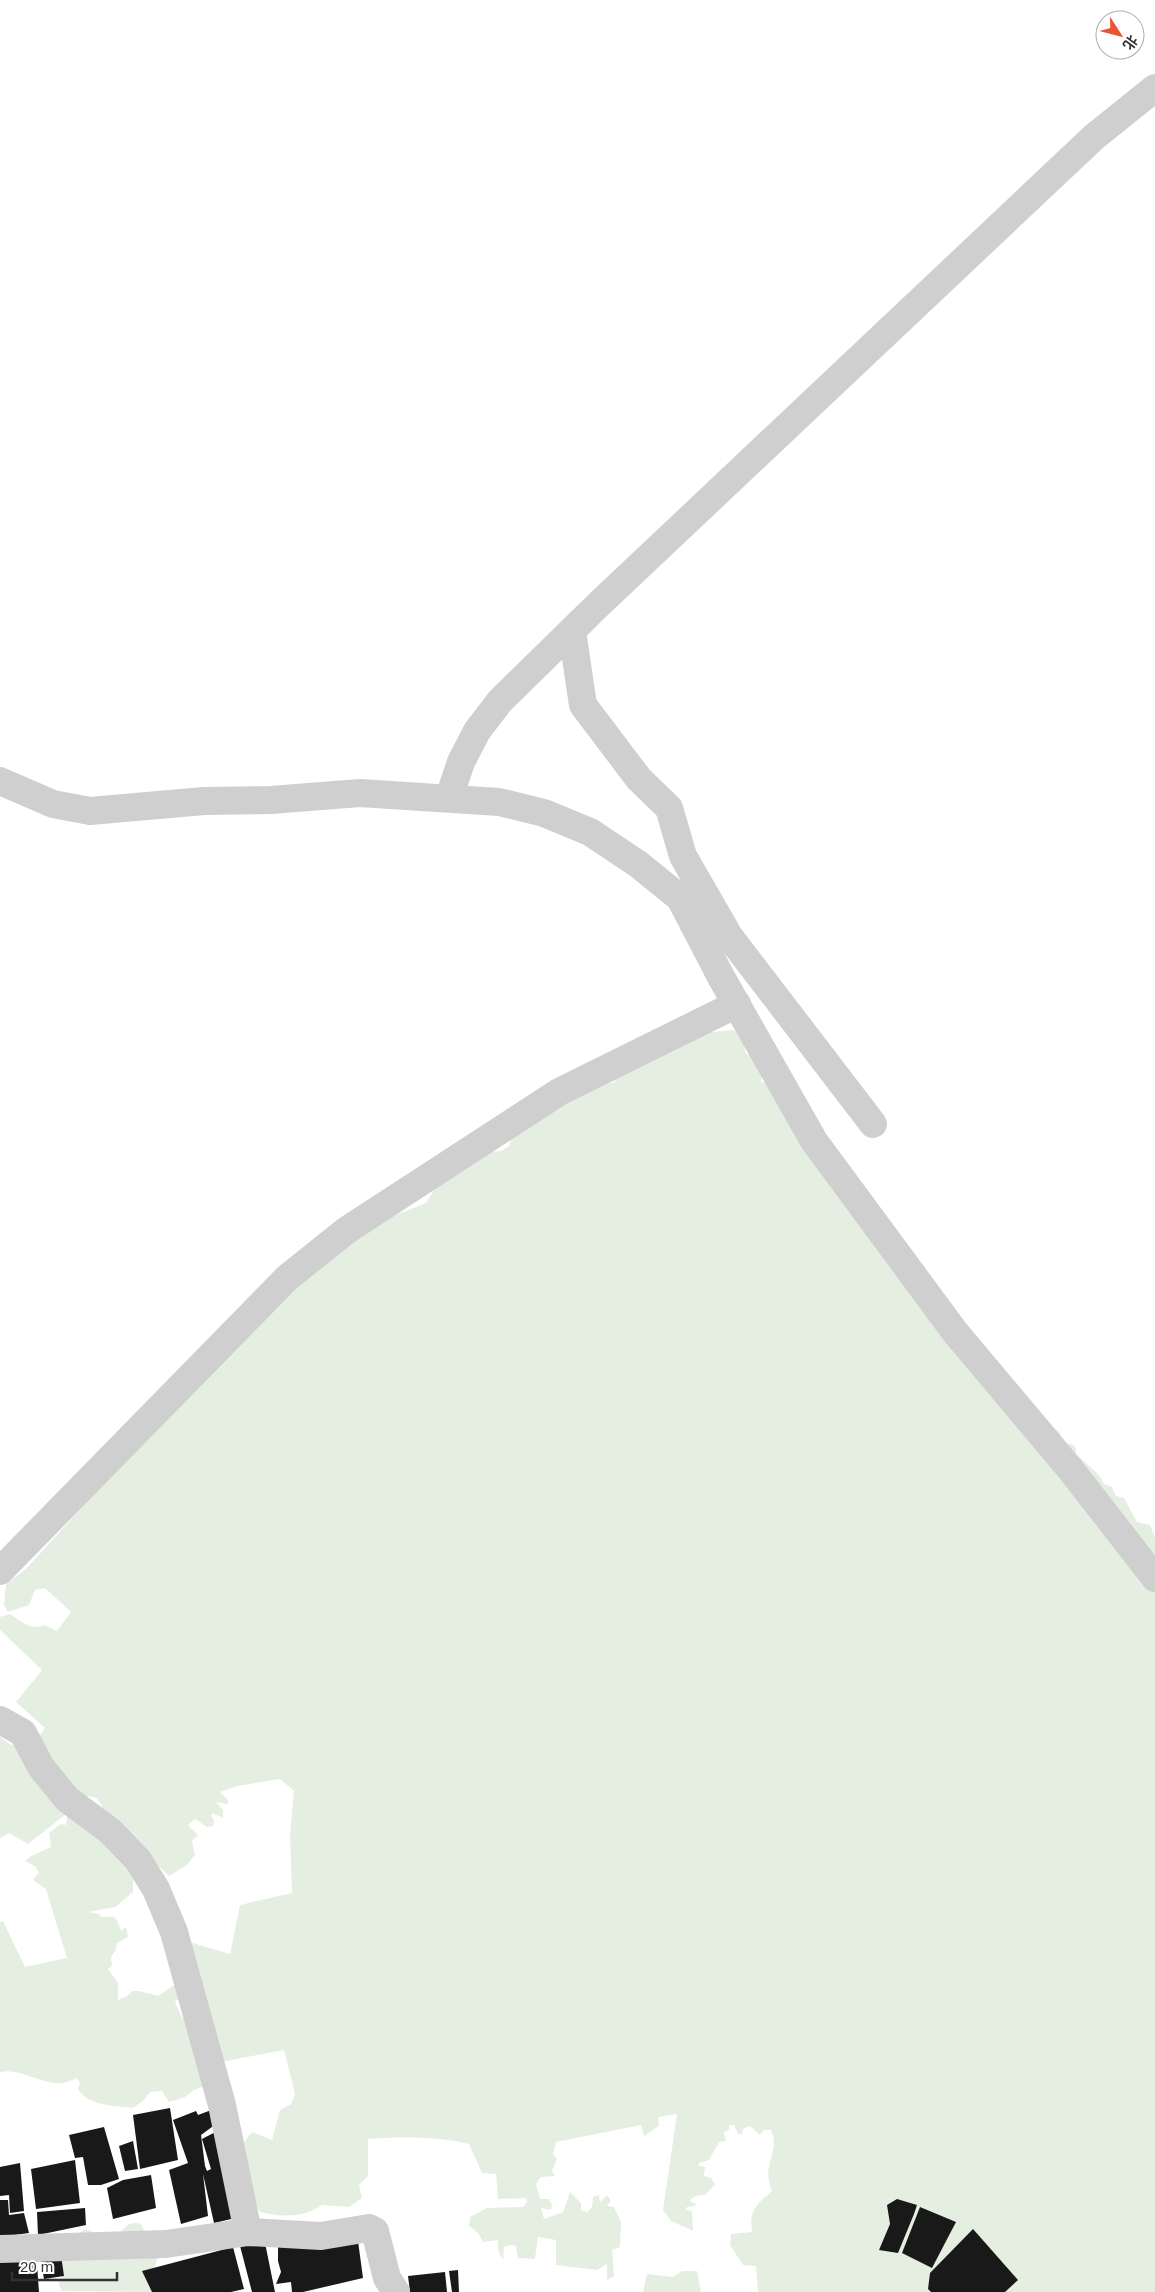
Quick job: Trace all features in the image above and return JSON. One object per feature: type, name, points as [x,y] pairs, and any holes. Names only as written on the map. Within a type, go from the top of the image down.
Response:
[{"type":"street","points":[[449,798],[462,762],[477,731],[500,701],[1094,137],[1155,88]]},
{"type":"street","points":[[572,631],[582,704],[639,780],[669,808],[683,856],[729,936],[873,1124]]},
{"type":"street","points":[[0,781],[52,804],[90,811],[204,801],[271,800],[360,793],[499,802],[544,813],[590,832],[638,864],[680,898],[737,1004],[820,1149],[955,1332],[1070,1470],[1155,1578]]},
{"type":"street","points":[[0,1570],[288,1278],[347,1230],[559,1092],[737,1004]]},
{"type":"street","points":[[0,1720],[23,1733],[41,1767],[67,1799],[110,1831],[138,1860],[156,1889],[174,1932],[222,2105],[248,2232]]},
{"type":"street","points":[[0,2249],[166,2244],[248,2232],[321,2236],[369,2228],[375,2231],[388,2278],[396,2292]]},
{"type":"green space","points":[[733,1030],[742,1036],[746,1054],[753,1055],[762,1073],[761,1082],[769,1084],[774,1099],[831,1181],[832,1189],[839,1191],[1053,1428],[1059,1432],[1065,1443],[1072,1444],[1076,1448],[1076,1454],[1099,1475],[1104,1484],[1112,1487],[1116,1496],[1124,1498],[1137,1522],[1150,1525],[1155,1538],[1155,2292],[758,2292],[756,2266],[743,2265],[730,2245],[731,2234],[752,2232],[751,2224],[755,2208],[772,2191],[768,2172],[774,2144],[771,2130],[764,2130],[760,2135],[750,2126],[743,2129],[742,2134],[738,2134],[734,2125],[729,2125],[729,2130],[724,2132],[726,2141],[719,2142],[709,2160],[699,2163],[699,2166],[705,2167],[704,2176],[711,2178],[715,2184],[705,2195],[696,2196],[691,2199],[690,2201],[696,2204],[695,2206],[687,2207],[686,2210],[692,2211],[693,2231],[671,2221],[663,2210],[677,2114],[658,2117],[659,2126],[644,2136],[641,2125],[556,2142],[553,2154],[557,2159],[552,2171],[555,2176],[541,2177],[536,2184],[540,2199],[549,2199],[552,2205],[551,2210],[541,2208],[544,2219],[563,2212],[570,2192],[581,2203],[581,2210],[587,2212],[592,2207],[593,2197],[599,2195],[600,2202],[607,2195],[611,2201],[607,2206],[614,2207],[621,2222],[620,2247],[612,2250],[614,2276],[607,2280],[607,2264],[597,2270],[556,2265],[556,2240],[538,2237],[535,2259],[518,2258],[516,2246],[504,2247],[503,2260],[498,2250],[498,2240],[483,2242],[478,2233],[469,2226],[470,2217],[487,2208],[523,2207],[527,2202],[526,2198],[498,2199],[496,2174],[482,2173],[469,2144],[456,2141],[418,2138],[368,2139],[368,2176],[359,2185],[362,2198],[349,2207],[322,2205],[308,2212],[292,2215],[260,2212],[253,2199],[244,2142],[252,2132],[272,2140],[280,2110],[291,2104],[295,2094],[284,2050],[216,2063],[200,1973],[189,1942],[230,1954],[240,1905],[292,1893],[290,1835],[294,1791],[280,1779],[237,1786],[220,1792],[228,1800],[228,1804],[216,1802],[223,1810],[223,1818],[213,1813],[211,1815],[214,1821],[213,1826],[207,1827],[195,1819],[188,1825],[198,1835],[192,1841],[195,1855],[187,1865],[169,1876],[109,1818],[97,1798],[62,1791],[70,1811],[28,1844],[9,1833],[0,1838],[0,1737],[11,1745],[34,1744],[45,1728],[16,1702],[42,1670],[0,1630],[0,1617],[10,1614],[31,1626],[40,1627],[45,1625],[57,1631],[71,1612],[45,1588],[35,1590],[29,1605],[8,1612],[4,1605],[6,1584],[26,1569],[115,1471],[283,1295],[378,1222],[426,1203],[441,1179],[473,1153],[501,1151],[509,1146],[512,1138],[594,1086],[615,1082],[616,1073],[701,1033]]},
{"type":"green space","points":[[78,1808],[127,1853],[127,1868],[133,1872],[133,1892],[115,1907],[88,1912],[99,1914],[101,1917],[114,1917],[121,1931],[126,1927],[128,1937],[117,1943],[111,1957],[112,1966],[108,1969],[118,1983],[118,2000],[127,1996],[132,1991],[158,1996],[177,1983],[183,1993],[175,2002],[182,2018],[199,2025],[210,2084],[194,2090],[185,2097],[169,2102],[162,2091],[150,2092],[144,2100],[133,2108],[103,2104],[83,2095],[78,2089],[80,2082],[76,2078],[57,2083],[47,2082],[10,2071],[0,2072],[0,1922],[3,1921],[25,1967],[67,1958],[46,1889],[33,1880],[39,1873],[35,1866],[25,1861],[31,1856],[51,1847],[49,1833],[61,1824],[66,1825],[67,1817]]},
{"type":"green space","points":[[129,2224],[141,2224],[156,2250],[156,2262],[146,2279],[152,2292],[61,2291],[58,2280],[64,2276],[61,2260],[74,2236],[86,2229],[93,2232],[95,2237],[118,2234]]},
{"type":"green space","points":[[682,2271],[697,2271],[701,2292],[643,2292],[647,2274],[673,2277]]},
{"type":"building","points":[[170,2108],[178,2160],[140,2169],[133,2115]]},
{"type":"building","points":[[214,2109],[216,2124],[201,2135],[205,2166],[207,2171],[211,2169],[202,2139],[223,2128],[240,2217],[214,2223],[203,2174],[208,2216],[181,2224],[169,2170],[188,2163],[173,2120],[196,2111],[198,2115]]},
{"type":"building","points":[[104,2127],[119,2179],[101,2185],[88,2185],[83,2157],[75,2158],[69,2135]]},
{"type":"building","points":[[133,2141],[138,2169],[125,2171],[119,2146]]},
{"type":"building","points":[[75,2160],[80,2203],[36,2209],[31,2169]]},
{"type":"building","points":[[20,2163],[24,2211],[10,2213],[9,2195],[0,2196],[0,2167]]},
{"type":"building","points":[[151,2175],[156,2208],[113,2219],[107,2188],[123,2180]]},
{"type":"building","points":[[897,2199],[917,2205],[914,2214],[898,2253],[879,2250],[890,2224],[887,2205]]},
{"type":"building","points":[[0,2200],[8,2200],[9,2215],[24,2213],[29,2233],[0,2237]]},
{"type":"building","points":[[920,2207],[956,2222],[932,2268],[902,2253]]},
{"type":"building","points":[[85,2208],[86,2225],[38,2235],[37,2212]]},
{"type":"building","points":[[973,2229],[1018,2280],[1005,2292],[931,2292],[928,2289],[930,2273]]},
{"type":"building","points":[[264,2238],[275,2292],[252,2292],[239,2242]]},
{"type":"building","points":[[278,2241],[358,2241],[363,2278],[303,2292],[292,2292],[291,2282],[276,2284],[281,2272],[278,2261]]},
{"type":"building","points":[[233,2247],[244,2289],[231,2292],[152,2292],[142,2271]]},
{"type":"building","points":[[60,2248],[64,2276],[44,2279],[39,2250]]},
{"type":"building","points":[[0,2249],[36,2251],[39,2292],[0,2292]]},
{"type":"building","points":[[458,2270],[459,2292],[452,2292],[449,2271]]},
{"type":"building","points":[[445,2272],[447,2292],[410,2292],[408,2276]]}]
